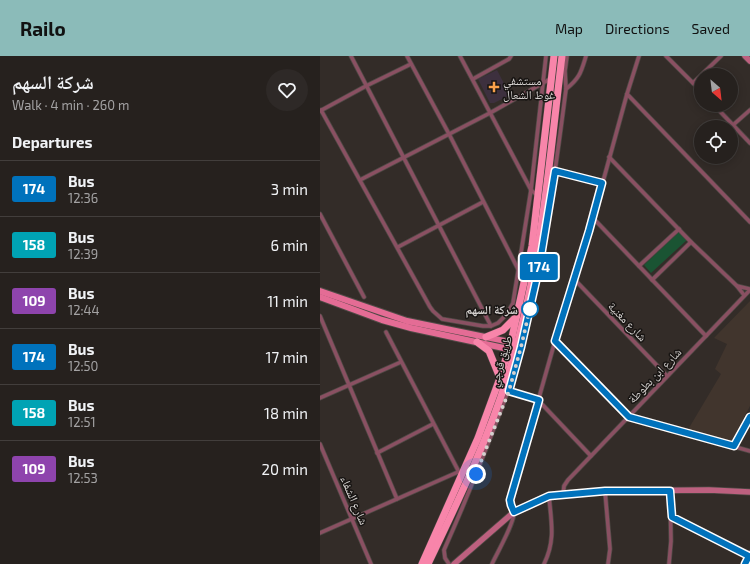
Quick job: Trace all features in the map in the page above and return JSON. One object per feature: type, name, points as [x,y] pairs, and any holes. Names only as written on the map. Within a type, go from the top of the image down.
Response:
[{"type":"highway","name":"طريق قرجي","points":[[422,564],[459,474],[478,438],[513,346],[516,316],[535,246],[537,195],[554,56]]},
{"type":"highway","name":"طريق قرجي","points":[[428,564],[484,443],[508,377],[513,346],[552,170],[562,56]]},
{"type":"highway","points":[[486,337],[503,330],[516,316]]},
{"type":"highway","points":[[477,342],[489,351],[500,378]]},
{"type":"main road","points":[[745,56],[750,61]]},
{"type":"main road","points":[[320,291],[440,332],[486,337],[513,346]]},
{"type":"main road","points":[[320,297],[382,320],[440,332],[477,342],[513,346]]},
{"type":"main road","points":[[454,564],[514,512],[549,496],[563,496],[605,491],[750,492]]},
{"type":"main road","points":[[745,564],[749,555]]},
{"type":"street","points":[[351,56],[491,326]]},
{"type":"street","points":[[406,56],[449,134],[518,270]]},
{"type":"street","points":[[460,56],[531,190],[537,195]]},
{"type":"street","points":[[473,79],[509,59],[511,56]]},
{"type":"street","points":[[411,64],[321,110],[433,311],[442,319],[491,326],[498,323],[508,314],[513,303],[531,190],[546,56]]},
{"type":"street","points":[[449,564],[444,550],[466,502],[509,391],[521,347],[539,268],[552,170],[566,89],[565,71],[567,56]]},
{"type":"street","points":[[566,89],[580,75],[586,56]]},
{"type":"street","points":[[492,564],[509,529],[514,512],[510,500],[639,56]]},
{"type":"street","points":[[666,56],[693,82],[721,56]]},
{"type":"street","points":[[360,180],[490,113],[551,79]]},
{"type":"street","points":[[627,94],[750,222]]},
{"type":"street","points":[[738,121],[750,110]]},
{"type":"street","points":[[721,112],[728,120]]},
{"type":"street","points":[[738,130],[750,143]]},
{"type":"street","points":[[609,157],[691,242],[737,286],[744,296]]},
{"type":"street","points":[[552,170],[602,183]]},
{"type":"street","points":[[398,248],[483,202]]},
{"type":"street","points":[[320,214],[364,297]]},
{"type":"street","points":[[593,218],[706,336]]},
{"type":"street","points":[[640,266],[679,229]]},
{"type":"street","points":[[652,280],[691,242]]},
{"type":"street","name":"شارع مغنية","points":[[575,280],[667,376]]},
{"type":"street","points":[[737,286],[750,289]]},
{"type":"street","name":"شارع ابن بطوطة","points":[[563,496],[564,486],[568,480],[750,289]]},
{"type":"street","points":[[320,316],[397,499]]},
{"type":"street","points":[[440,332],[442,319]]},
{"type":"street","points":[[320,533],[397,499],[459,474],[386,332]]},
{"type":"street","points":[[555,341],[629,417],[750,451]]},
{"type":"street","points":[[320,398],[401,362]]},
{"type":"street","points":[[509,391],[539,400],[591,456]]},
{"type":"street","points":[[734,446],[750,417]]},
{"type":"street","points":[[377,453],[433,424]]},
{"type":"street","name":"شارع الشفاء","points":[[320,444],[371,564]]},
{"type":"street","points":[[605,491],[610,549],[608,564]]},
{"type":"street","points":[[669,564],[672,517],[670,491]]},
{"type":"street","points":[[544,564],[551,547],[552,538],[549,496]]},
{"type":"street","points":[[672,517],[749,555]]},
{"type":"shaded area","name":"مستشفي غوط الشعال","points":[[497,70],[510,95],[494,103],[490,103],[478,79]]},
{"type":"shaded area","points":[[750,301],[750,406],[731,442],[686,433],[721,374],[715,369],[727,344],[714,338]]},
{"type":"green space","points":[[679,232],[687,240],[651,273],[644,265]]},
{"type":"bus line","name":"174","points":[[745,564],[749,556],[672,517],[670,491],[605,491],[563,496],[549,496],[514,512],[510,500],[539,400],[509,391],[521,347],[539,268],[555,171],[602,183],[575,280],[555,341],[629,417],[734,446],[750,417]]},
{"type":"place","name":"مستشفي غوط الشعال","points":[[494,87]]},
{"type":"place","name":"شركة السهم","points":[[530,309]]},
{"type":"route","points":[[476,474],[509,391],[530,309]]}]
